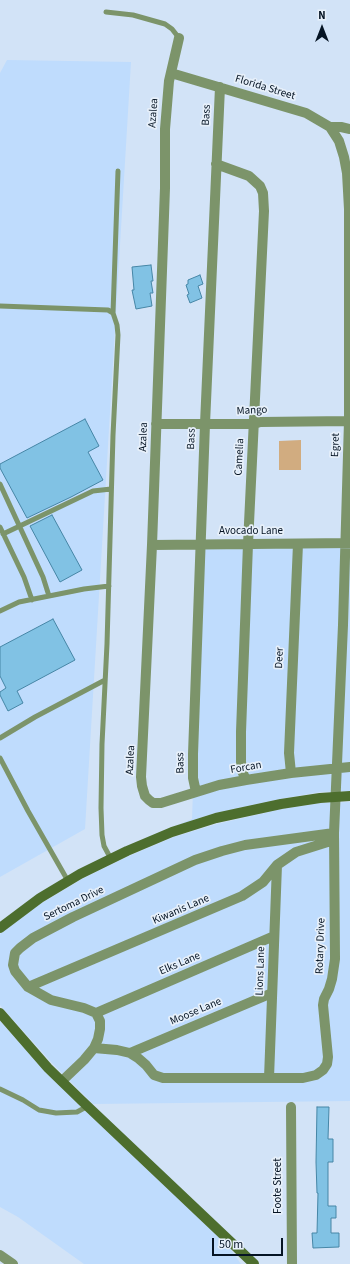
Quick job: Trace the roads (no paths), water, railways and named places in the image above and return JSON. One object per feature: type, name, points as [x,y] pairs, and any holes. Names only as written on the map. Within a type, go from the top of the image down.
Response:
[{"type":"main road","points":[[0,928],[40,898],[68,881],[127,851],[172,832],[216,818],[281,804],[320,798],[350,796]]},
{"type":"main road","points":[[0,1013],[16,1033],[62,1081],[254,1264]]},
{"type":"street","name":"Azalea","points":[[149,800],[142,786],[141,777],[152,545],[165,188],[165,129],[171,73],[179,38]]},
{"type":"street","name":"Florida Street","points":[[171,73],[306,113],[330,127],[350,129]]},
{"type":"street","name":"Bass","points":[[196,792],[193,778],[192,754],[220,87]]},
{"type":"street","name":"Egret","points":[[330,127],[339,140],[344,157],[347,173],[349,209],[348,543],[335,797]]},
{"type":"street","name":"Camelia","points":[[216,164],[249,176],[260,186],[263,193],[264,211],[248,544],[241,747],[242,771],[246,780]]},
{"type":"street","name":"Mango","points":[[156,424],[254,424],[260,422],[349,421]]},
{"type":"street","name":"Avocado Lane","points":[[152,545],[348,543]]},
{"type":"street","name":"Deer","points":[[291,773],[289,745],[298,544]]},
{"type":"street","name":"Forcan","points":[[149,800],[153,803],[161,803],[196,792],[246,780],[291,773],[350,767]]},
{"type":"street","name":"Rotary Drive","points":[[130,1053],[141,1061],[154,1075],[163,1078],[311,1078],[322,1070],[328,1057],[323,1005],[332,979],[335,959],[335,797]]},
{"type":"street","name":"Kiwanis Lane","points":[[28,987],[242,896],[263,882],[277,865],[296,852],[334,836]]},
{"type":"street","name":"Sertoma Drive","points":[[96,1013],[84,1008],[51,1000],[28,987],[15,971],[13,965],[16,953],[20,948],[33,938],[73,917],[195,860],[222,851],[273,840],[334,836]]},
{"type":"street","name":"Lions Lane","points":[[268,1078],[277,865]]},
{"type":"street","name":"Elks Lane","points":[[96,1013],[274,936]]},
{"type":"street","name":"Moose Lane","points":[[130,1053],[272,993]]},
{"type":"street","points":[[62,1081],[84,1060],[94,1048],[98,1040],[100,1021],[96,1013]]},
{"type":"street","points":[[94,1048],[130,1053]]},
{"type":"street","name":"Foote Street","points":[[291,1107],[292,1264]]},
{"type":"street","points":[[0,1255],[13,1264]]},
{"type":"lane","points":[[106,12],[133,15],[165,24],[172,29],[179,38]]},
{"type":"lane","points":[[111,859],[104,846],[101,815],[111,489],[118,335],[117,325],[113,313],[118,171]]},
{"type":"lane","points":[[0,306],[108,310],[113,313]]},
{"type":"lane","points":[[0,484],[43,577],[49,596]]},
{"type":"lane","points":[[3,534],[93,491],[111,489]]},
{"type":"lane","points":[[0,527],[24,577],[32,600]]},
{"type":"lane","points":[[0,611],[19,602],[109,586]]},
{"type":"lane","points":[[0,738],[35,717],[105,680]]},
{"type":"lane","points":[[0,758],[68,881]]},
{"type":"lane","points":[[0,1089],[23,1100],[39,1110],[56,1113],[77,1112],[88,1106]]}]
